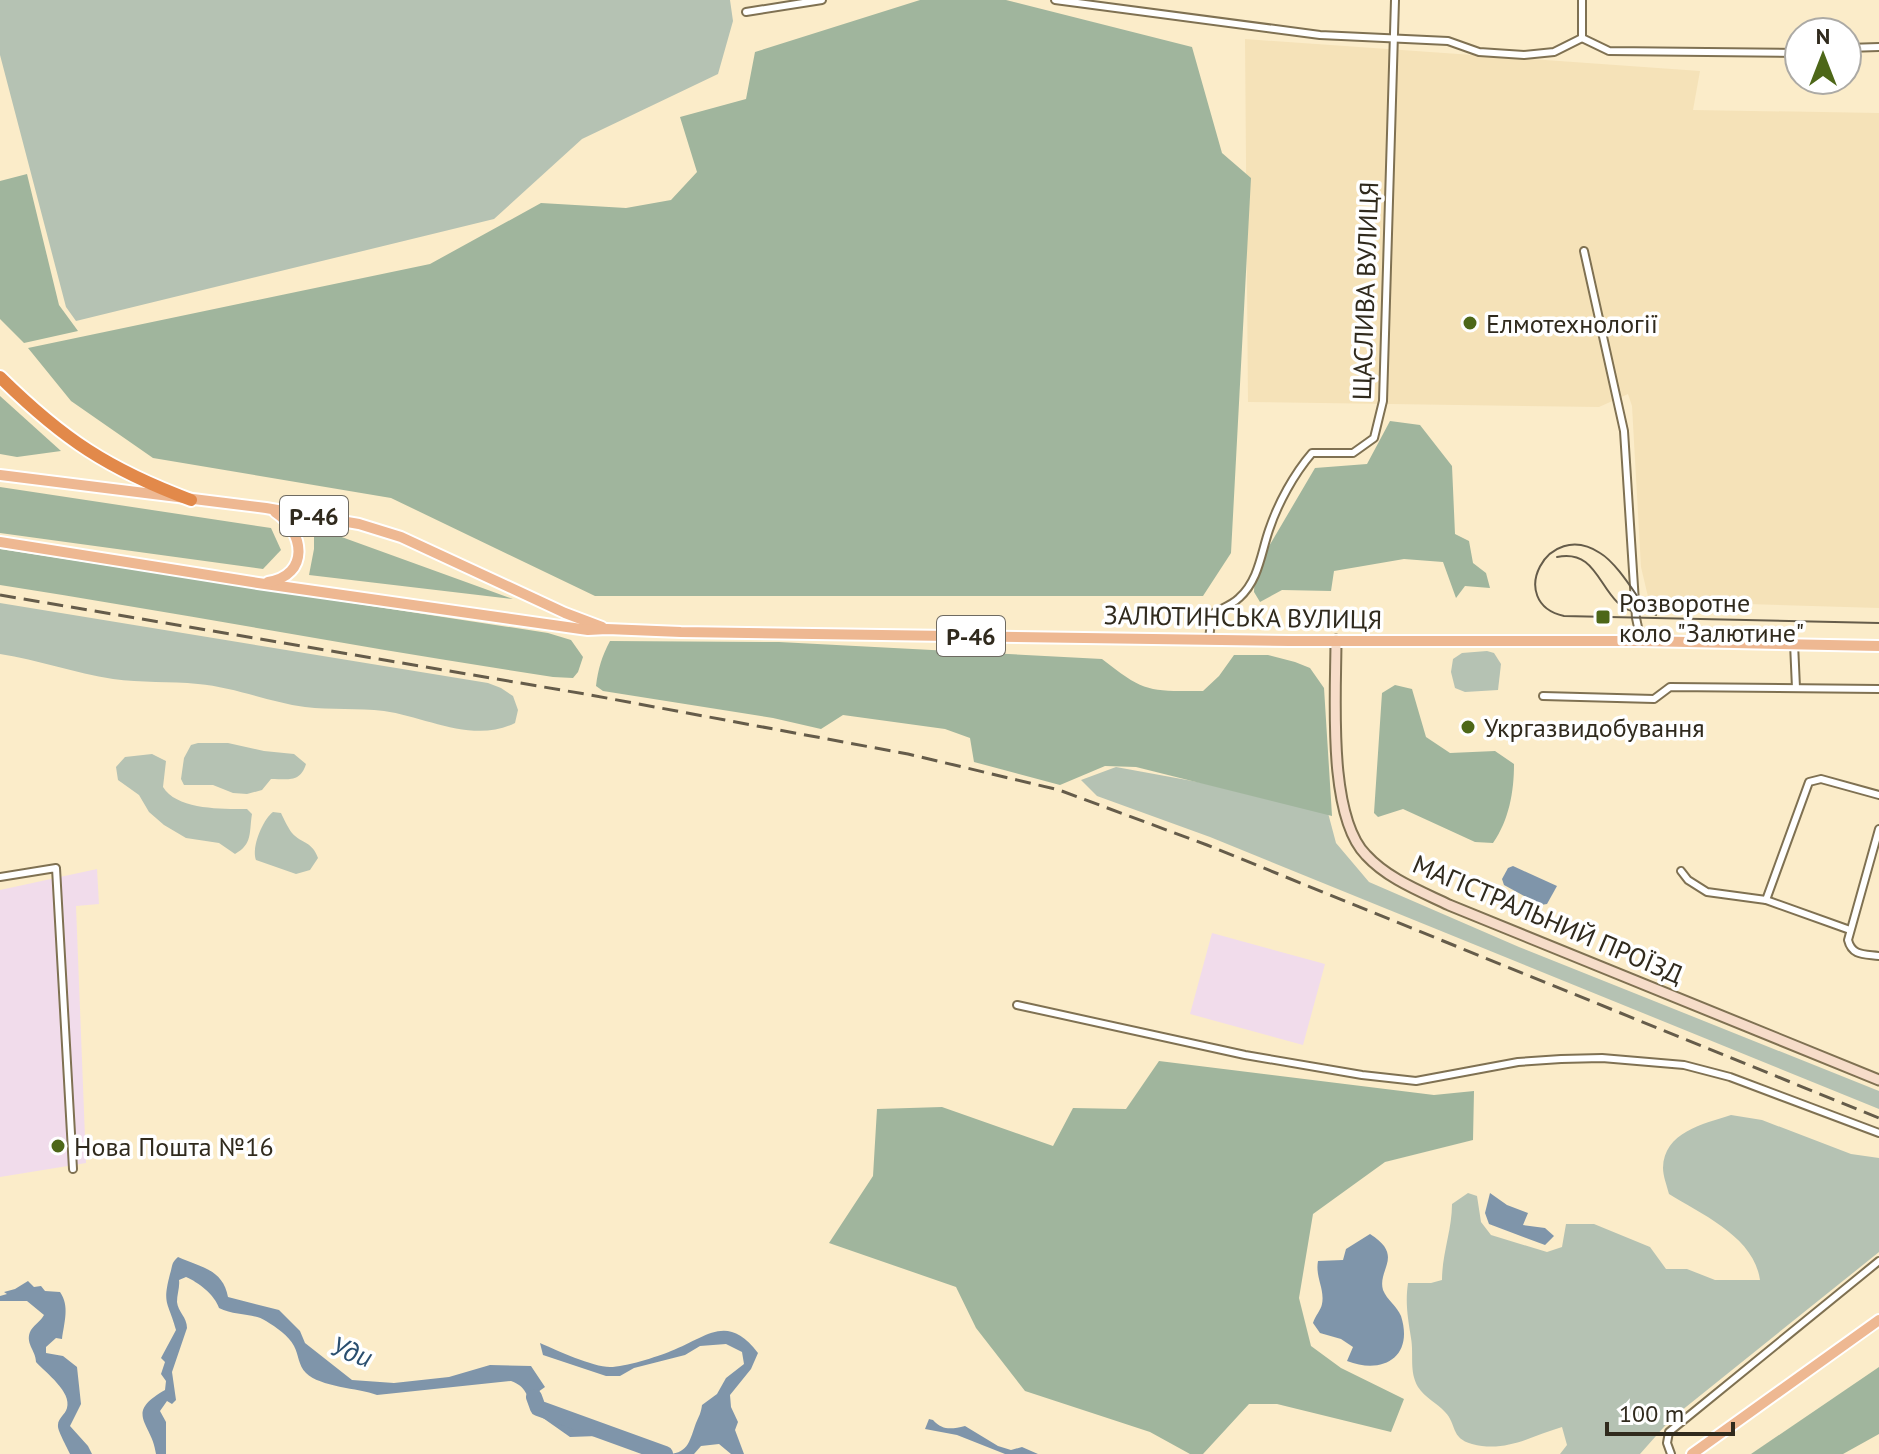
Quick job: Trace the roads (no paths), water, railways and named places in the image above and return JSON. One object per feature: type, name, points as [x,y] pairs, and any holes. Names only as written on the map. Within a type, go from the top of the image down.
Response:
[{"type":"highway","points":[[0,377],[87,452],[115,468],[191,500]]},
{"type":"main road","name":"Р-46","points":[[0,475],[266,508],[359,524],[388,532],[607,629]]},
{"type":"main road","points":[[258,583],[275,581],[287,575],[299,555],[293,529],[266,508]]},
{"type":"main road","name":"Р-46","points":[[0,542],[258,583],[588,630],[607,629]]},
{"type":"main road","name":"ЗАЛЮТИНСЬКА ВУЛИЦЯ","points":[[607,629],[1879,646]]},
{"type":"main road","name":"МАГІСТРАЛЬНИЙ ПРОЇЗД","points":[[1336,640],[1338,776],[1344,816],[1364,854],[1394,879],[1449,905],[1879,1080]]},
{"type":"main road","points":[[1692,1454],[1879,1320]]},
{"type":"street","points":[[746,12],[822,0]]},
{"type":"street","points":[[1055,0],[1320,35],[1393,40],[1435,39],[1479,52],[1524,55],[1554,52],[1582,38]]},
{"type":"street","points":[[1128,9],[1129,0]]},
{"type":"street","name":"ЩАСЛИВА ВУЛИЦЯ","points":[[1209,639],[1212,614],[1239,598],[1256,572],[1263,558],[1269,529],[1302,464],[1312,453],[1353,453],[1374,438],[1383,401],[1395,0]]},
{"type":"street","points":[[1582,0],[1582,38]]},
{"type":"street","points":[[1582,38],[1609,51],[1783,53]]},
{"type":"street","points":[[1584,251],[1624,431],[1636,618],[1641,641]]},
{"type":"street","points":[[1794,643],[1796,688]]},
{"type":"street","points":[[1543,696],[1654,699],[1670,687],[1879,689]]},
{"type":"street","points":[[1766,900],[1809,782],[1821,779],[1879,795]]},
{"type":"street","points":[[1879,829],[1848,940],[1856,954],[1879,956]]},
{"type":"street","points":[[0,877],[56,868],[73,1169]]},
{"type":"street","points":[[1681,871],[1688,880],[1707,892],[1766,900],[1850,930]]},
{"type":"street","points":[[1017,1005],[1245,1055],[1416,1081],[1518,1062],[1602,1058],[1684,1065],[1730,1077],[1879,1133]]},
{"type":"street","points":[[1671,1454],[1667,1443],[1669,1432],[1879,1261]]},
{"type":"water","points":[[1513,866],[1557,886],[1547,904],[1541,905],[1504,885],[1502,879],[1508,868]]},
{"type":"water","points":[[1490,1193],[1507,1205],[1528,1213],[1523,1225],[1545,1228],[1554,1236],[1545,1245],[1489,1224],[1485,1213]]},
{"type":"water","points":[[1370,1234],[1386,1249],[1388,1256],[1383,1290],[1399,1312],[1404,1330],[1399,1352],[1383,1364],[1372,1366],[1347,1361],[1353,1347],[1341,1339],[1320,1333],[1313,1323],[1323,1299],[1318,1261],[1343,1260],[1346,1249]]},
{"type":"water","points":[[178,1257],[216,1275],[228,1297],[279,1310],[300,1331],[305,1343],[352,1380],[394,1383],[449,1377],[490,1365],[531,1366],[545,1387],[538,1392],[550,1413],[582,1430],[611,1435],[669,1454],[649,1454],[597,1436],[570,1437],[533,1411],[523,1389],[511,1381],[377,1395],[320,1381],[303,1370],[296,1349],[286,1335],[261,1318],[219,1308],[206,1290],[186,1277],[179,1280],[177,1299],[187,1328],[172,1372],[176,1400],[172,1404],[167,1401],[160,1411],[166,1422],[166,1454],[156,1454],[143,1412],[152,1398],[165,1390],[166,1381],[161,1374],[165,1362],[161,1358],[176,1330],[166,1292],[172,1264]]},
{"type":"water","points":[[28,1281],[45,1291],[60,1292],[63,1297],[66,1315],[62,1339],[56,1338],[46,1347],[46,1353],[63,1356],[77,1367],[81,1404],[70,1426],[92,1454],[70,1454],[59,1431],[58,1423],[68,1402],[57,1383],[36,1362],[29,1339],[31,1330],[44,1315],[27,1301],[0,1301],[0,1296],[7,1294],[4,1292]]},
{"type":"water","points":[[726,1331],[747,1341],[758,1353],[751,1369],[730,1395],[731,1407],[738,1422],[735,1430],[744,1454],[731,1454],[719,1444],[701,1446],[694,1454],[669,1454],[681,1451],[688,1444],[702,1405],[717,1394],[726,1378],[744,1364],[742,1352],[726,1344],[700,1346],[685,1355],[634,1368],[620,1376],[606,1376],[543,1355],[540,1343],[585,1361],[610,1367],[658,1356],[716,1332]]},
{"type":"water","points":[[929,1419],[944,1428],[965,1426],[998,1446],[1011,1450],[1022,1447],[1038,1454],[1005,1454],[957,1435],[925,1429]]},
{"type":"waterway","name":"Уди","points":[[534,1397],[538,1408],[665,1454]]},
{"type":"tram line","points":[[1656,615],[1647,610],[1619,571],[1600,553],[1581,545],[1564,546],[1550,554],[1540,566],[1535,581],[1537,596],[1546,608],[1564,616],[1879,623]]},
{"type":"tram line","points":[[1557,557],[1572,556],[1584,561],[1616,601],[1626,609],[1639,613]]},
{"type":"railway","points":[[0,595],[585,694],[908,754],[1059,790],[1207,845],[1879,1118]]},
{"type":"place","name":"Елмотехнології","points":[[1470,323]]},
{"type":"place","name":"Розворотне коло \"Залютине\"","points":[[1603,617]]},
{"type":"place","name":"Укргазвидобування","points":[[1468,727]]},
{"type":"place","name":"Нова Пошта №16","points":[[58,1146]]}]
